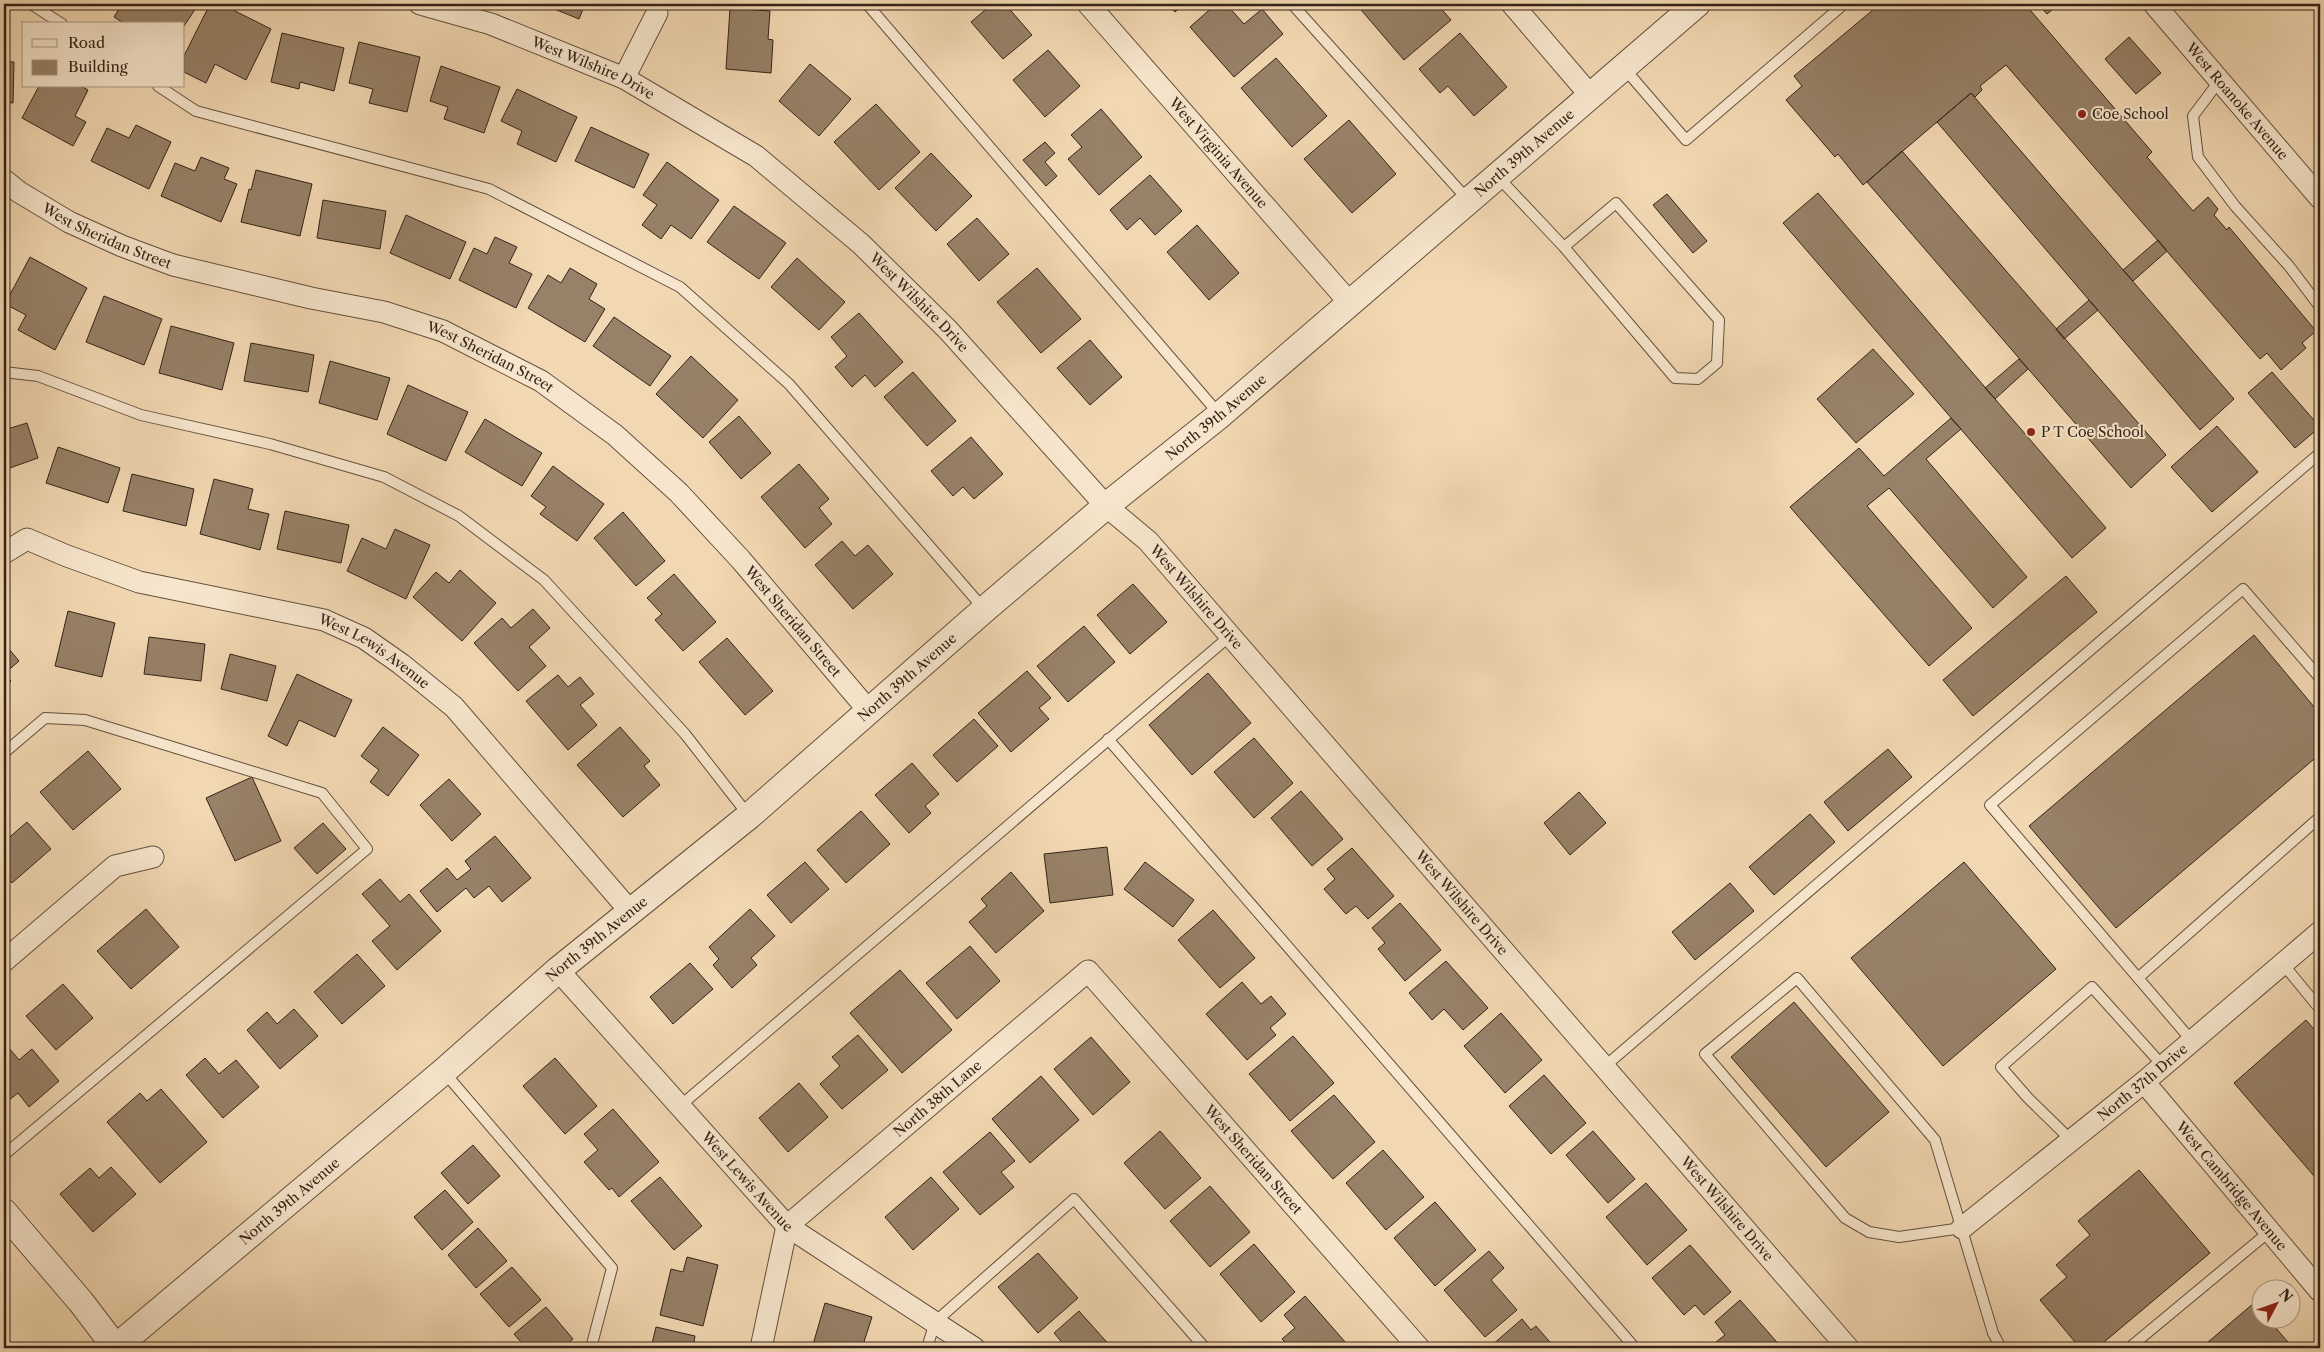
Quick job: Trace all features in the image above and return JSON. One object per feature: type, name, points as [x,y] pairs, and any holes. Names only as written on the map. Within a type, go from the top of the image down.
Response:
[{"type":"street","name":"West Virginia Avenue","points":[[1088,4],[1348,302]]},
{"type":"street","points":[[1512,4],[1590,95]]},
{"type":"street","name":"North 39th Avenue","points":[[115,1348],[444,1071],[558,970],[749,816],[985,609],[1106,506],[1220,415],[1348,302],[1697,4]]},
{"type":"street","name":"West Roanoke Avenue","points":[[2154,4],[2320,198]]},
{"type":"street","name":"West Wilshire Drive","points":[[434,6],[491,24],[624,78],[756,156],[861,244],[948,330],[1106,506],[1148,541],[1848,1348]]},
{"type":"street","points":[[624,78],[658,13]]},
{"type":"street","name":"West Sheridan Street","points":[[4,180],[19,192],[69,222],[131,250],[173,265],[311,298],[384,312],[444,331],[541,381],[615,436],[679,493],[741,560],[868,711]]},
{"type":"street","name":"West Lewis Avenue","points":[[4,553],[27,539],[67,556],[139,582],[324,620],[364,638],[401,664],[454,707],[630,911]]},
{"type":"street","points":[[4,961],[115,866],[153,857]]},
{"type":"street","name":"North 37th Drive","points":[[1962,1228],[2144,1082],[2320,932]]},
{"type":"street","name":"West Lewis Avenue","points":[[558,970],[787,1226],[974,1348]]},
{"type":"street","name":"West Sheridan Street","points":[[1088,972],[1419,1348]]},
{"type":"street","name":"North 38th Lane","points":[[787,1226],[1088,972]]},
{"type":"street","name":"West Cambridge Avenue","points":[[2144,1082],[2319,1287]]},
{"type":"street","points":[[4,1212],[81,1302],[115,1348]]},
{"type":"street","points":[[761,1348],[787,1226]]},
{"type":"lane","points":[[31,4],[59,22]]},
{"type":"lane","points":[[867,4],[1220,415]]},
{"type":"lane","points":[[1292,4],[1468,200]]},
{"type":"lane","points":[[1623,67],[1686,140],[1844,4]]},
{"type":"lane","points":[[2220,80],[2193,116],[2198,157],[2236,206],[2289,266],[2320,306]]},
{"type":"lane","points":[[161,88],[196,111],[488,189],[680,286],[789,384],[985,609]]},
{"type":"lane","points":[[1497,175],[1564,247],[1675,378],[1698,379],[1717,363],[1719,320],[1616,203],[1564,247]]},
{"type":"lane","points":[[4,372],[38,376],[141,415],[270,444],[384,477],[459,516],[544,580],[685,734],[749,816]]},
{"type":"lane","points":[[1604,1067],[2320,453]]},
{"type":"lane","points":[[2192,1041],[1990,805],[2243,589],[2320,678]]},
{"type":"lane","points":[[680,1106],[1231,635]]},
{"type":"lane","points":[[4,753],[45,718],[85,720],[322,792],[367,849],[4,1155]]},
{"type":"lane","points":[[1108,739],[1635,1348]]},
{"type":"lane","points":[[2138,978],[2320,817]]},
{"type":"lane","points":[[2283,964],[2320,1009]]},
{"type":"lane","points":[[1962,1228],[1899,1237],[1869,1232],[1845,1218],[1705,1054],[1797,978],[1935,1140],[1962,1228],[1993,1333],[2001,1348]]},
{"type":"lane","points":[[2071,1140],[2028,1098],[2001,1067],[2092,987],[2163,1066]]},
{"type":"lane","points":[[444,1071],[612,1268],[591,1348]]},
{"type":"lane","points":[[927,1348],[935,1322],[1074,1199],[1205,1348]]},
{"type":"lane","points":[[2129,1348],[2270,1231]]},
{"type":"building","points":[[122,4],[198,5],[185,24],[185,22],[122,22],[114,17]]},
{"type":"building","points":[[210,4],[238,4],[235,11],[271,29],[246,80],[215,64],[206,83],[185,72],[185,54]]},
{"type":"building","points":[[542,4],[585,4],[579,19]]},
{"type":"building","points":[[992,4],[1005,4],[1032,35],[1003,59],[971,22]]},
{"type":"building","points":[[1167,4],[1184,4],[1175,12]]},
{"type":"building","points":[[1216,4],[1226,4],[1244,24],[1262,9],[1283,34],[1234,77],[1190,27]]},
{"type":"building","points":[[1356,4],[1437,4],[1451,20],[1404,60]]},
{"type":"building","points":[[1587,4],[1598,4],[1592,9]]},
{"type":"building","points":[[1880,4],[2025,4],[2152,152],[2147,157],[2193,211],[2208,197],[2218,209],[2214,215],[2227,230],[2229,227],[2316,331],[2302,343],[2306,348],[2281,370],[2267,353],[2260,359],[2006,65],[1980,86],[1982,90],[1975,97],[1971,93],[1863,185],[1838,154],[1835,157],[1786,100],[1802,86],[1794,76]]},
{"type":"building","points":[[2038,4],[2059,4],[2047,14]]},
{"type":"building","points":[[730,8],[770,11],[768,39],[773,40],[771,73],[726,69]]},
{"type":"building","points":[[282,33],[344,48],[334,91],[300,82],[299,89],[271,82]]},
{"type":"building","points":[[1460,33],[1507,87],[1474,116],[1448,86],[1440,93],[1419,69]]},
{"type":"building","points":[[2129,37],[2161,73],[2136,94],[2105,59]]},
{"type":"building","points":[[359,42],[420,57],[407,112],[369,103],[373,89],[349,83]]},
{"type":"building","points":[[1048,50],[1080,86],[1045,117],[1013,80]]},
{"type":"building","points":[[1276,58],[1327,116],[1292,147],[1241,88]]},
{"type":"building","points":[[4,62],[14,62],[13,103],[4,102]]},
{"type":"building","points":[[810,64],[851,99],[819,136],[779,101]]},
{"type":"building","points":[[441,66],[500,87],[484,133],[444,119],[448,107],[430,101]]},
{"type":"building","points":[[38,88],[84,88],[88,90],[75,116],[86,122],[73,146],[22,118]]},
{"type":"building","points":[[517,89],[577,117],[556,162],[517,144],[522,131],[501,121]]},
{"type":"building","points":[[1971,93],[2234,399],[2200,430],[1937,122]]},
{"type":"building","points":[[876,104],[920,152],[879,190],[834,142]]},
{"type":"building","points":[[1101,109],[1142,157],[1099,195],[1068,159],[1082,147],[1071,135]]},
{"type":"building","points":[[1349,120],[1396,174],[1352,213],[1304,159]]},
{"type":"building","points":[[136,125],[171,142],[149,189],[91,161],[107,128],[129,138]]},
{"type":"building","points":[[591,127],[649,154],[634,188],[575,161]]},
{"type":"building","points":[[1045,142],[1055,153],[1045,162],[1057,176],[1046,186],[1023,160]]},
{"type":"building","points":[[1902,151],[2166,455],[2131,488],[1867,182]]},
{"type":"building","points":[[931,153],[972,196],[936,231],[895,188]]},
{"type":"building","points":[[201,157],[229,168],[224,179],[237,184],[221,222],[161,196],[175,163],[195,171]]},
{"type":"building","points":[[667,162],[719,200],[691,239],[671,225],[661,239],[642,225],[657,205],[643,195]]},
{"type":"building","points":[[256,170],[312,184],[300,236],[241,222]]},
{"type":"building","points":[[1150,175],[1182,211],[1155,235],[1140,218],[1127,230],[1110,210]]},
{"type":"building","points":[[1818,193],[2106,528],[2072,558],[1783,223]]},
{"type":"building","points":[[1667,194],[1707,241],[1693,253],[1653,205]]},
{"type":"building","points":[[323,200],[386,211],[380,249],[317,238]]},
{"type":"building","points":[[734,206],[786,243],[759,279],[707,242]]},
{"type":"building","points":[[406,215],[466,242],[450,279],[390,253]]},
{"type":"building","points":[[977,218],[1009,254],[979,281],[947,244]]},
{"type":"building","points":[[1197,225],[1239,273],[1209,300],[1167,252]]},
{"type":"building","points":[[495,237],[517,247],[509,263],[532,274],[516,308],[459,280],[474,248],[487,254]]},
{"type":"building","points":[[2158,240],[2167,251],[2133,281],[2123,270]]},
{"type":"building","points":[[30,257],[87,288],[55,350],[18,330],[26,315],[5,304]]},
{"type":"building","points":[[797,258],[845,302],[819,330],[771,287]]},
{"type":"building","points":[[570,268],[597,284],[589,299],[605,309],[585,342],[528,308],[548,275],[561,283]]},
{"type":"building","points":[[1037,268],[1081,319],[1041,353],[997,302]]},
{"type":"building","points":[[104,296],[162,319],[144,365],[86,342]]},
{"type":"building","points":[[2089,300],[2098,310],[2064,339],[2056,329]]},
{"type":"building","points":[[859,313],[903,362],[875,387],[865,375],[852,387],[835,367],[847,356],[831,337]]},
{"type":"building","points":[[614,317],[671,356],[650,386],[593,346]]},
{"type":"building","points":[[171,326],[234,343],[222,390],[159,373]]},
{"type":"building","points":[[1090,340],[1122,377],[1090,405],[1057,368]]},
{"type":"building","points":[[251,343],[314,355],[308,392],[244,381]]},
{"type":"building","points":[[1873,349],[1914,394],[1856,443],[1817,399]]},
{"type":"building","points":[[691,356],[738,400],[703,438],[656,394]]},
{"type":"building","points":[[2019,359],[2028,369],[1995,399],[1985,388]]},
{"type":"building","points":[[330,361],[390,378],[377,420],[319,403]]},
{"type":"building","points":[[913,372],[956,421],[927,446],[884,397]]},
{"type":"building","points":[[2272,372],[2320,427],[2295,448],[2248,393]]},
{"type":"building","points":[[408,385],[468,412],[446,461],[387,434]]},
{"type":"building","points":[[739,416],[771,453],[741,479],[709,442]]},
{"type":"building","points":[[1951,418],[1961,429],[1926,459],[2027,577],[1993,608],[1889,488],[1867,506],[1972,628],[1929,666],[1790,507],[1859,448],[1884,476]]},
{"type":"building","points":[[485,419],[542,453],[522,486],[465,452]]},
{"type":"building","points":[[27,423],[38,458],[4,470],[4,430]]},
{"type":"building","points":[[2217,426],[2258,472],[2212,512],[2171,467]]},
{"type":"building","points":[[971,437],[1003,474],[974,499],[963,487],[953,496],[931,471]]},
{"type":"building","points":[[58,447],[120,468],[108,503],[46,483]]},
{"type":"building","points":[[799,464],[829,499],[819,508],[832,524],[805,548],[761,497]]},
{"type":"building","points":[[553,466],[604,504],[577,541],[540,514],[546,507],[531,496]]},
{"type":"building","points":[[132,474],[194,489],[186,526],[123,511]]},
{"type":"building","points":[[214,479],[253,489],[248,509],[269,514],[260,550],[200,534]]},
{"type":"building","points":[[285,511],[349,525],[341,563],[277,549]]},
{"type":"building","points":[[623,512],[665,561],[636,586],[594,538]]},
{"type":"building","points":[[395,529],[430,545],[406,599],[347,571],[362,538],[386,549]]},
{"type":"building","points":[[842,541],[855,556],[868,545],[893,574],[853,609],[815,565]]},
{"type":"building","points":[[460,570],[496,603],[462,641],[413,597],[436,572],[449,583]]},
{"type":"building","points":[[674,574],[716,622],[683,651],[655,620],[662,614],[647,598]]},
{"type":"building","points":[[2066,576],[2097,612],[1973,716],[1943,680]]},
{"type":"building","points":[[1133,584],[1167,622],[1130,654],[1097,615]]},
{"type":"building","points":[[533,609],[550,628],[529,647],[546,666],[518,691],[474,643],[502,618],[511,628]]},
{"type":"building","points":[[68,611],[115,623],[102,677],[55,666]]},
{"type":"building","points":[[1084,626],[1115,662],[1068,702],[1037,666]]},
{"type":"building","points":[[2254,635],[2320,714],[2320,754],[2116,928],[2029,826]]},
{"type":"building","points":[[149,637],[205,644],[201,681],[144,674]]},
{"type":"building","points":[[727,638],[773,691],[745,715],[699,662]]},
{"type":"building","points":[[4,643],[19,661],[4,674]]},
{"type":"building","points":[[230,654],[276,666],[267,701],[221,689]]},
{"type":"building","points":[[1027,671],[1051,698],[1039,708],[1049,719],[1011,752],[978,713]]},
{"type":"building","points":[[1208,673],[1251,723],[1192,775],[1149,725]]},
{"type":"building","points":[[4,674],[11,681],[4,687]]},
{"type":"building","points":[[297,674],[352,700],[335,737],[299,720],[287,746],[268,736]]},
{"type":"building","points":[[558,675],[568,687],[580,677],[594,694],[580,705],[597,725],[568,750],[526,701]]},
{"type":"building","points":[[974,719],[998,746],[957,782],[933,755]]},
{"type":"building","points":[[383,727],[419,755],[388,796],[370,782],[379,770],[361,756]]},
{"type":"building","points":[[620,727],[650,761],[644,766],[660,785],[623,817],[577,765]]},
{"type":"building","points":[[1254,738],[1293,783],[1254,818],[1214,772]]},
{"type":"building","points":[[1888,749],[1912,777],[1848,831],[1824,802]]},
{"type":"building","points":[[88,751],[121,789],[73,830],[40,792]]},
{"type":"building","points":[[912,763],[939,794],[925,806],[931,813],[909,833],[875,795]]},
{"type":"building","points":[[252,777],[281,841],[235,861],[206,798]]},
{"type":"building","points":[[449,779],[481,814],[452,841],[420,805]]},
{"type":"building","points":[[1301,791],[1343,839],[1312,866],[1271,818]]},
{"type":"building","points":[[1579,792],[1606,823],[1570,855],[1544,823]]},
{"type":"building","points":[[861,811],[890,844],[846,883],[817,850]]},
{"type":"building","points":[[1810,814],[1835,842],[1774,895],[1749,867]]},
{"type":"building","points":[[27,822],[51,849],[12,883],[4,873],[4,842]]},
{"type":"building","points":[[323,823],[346,849],[317,874],[294,848]]},
{"type":"building","points":[[495,836],[531,878],[502,902],[489,886],[474,898],[466,888],[437,912],[420,891],[447,868],[457,880],[471,869],[465,861]]},
{"type":"building","points":[[1107,847],[1113,895],[1050,903],[1044,854]]},
{"type":"building","points":[[1352,848],[1394,896],[1368,919],[1356,906],[1346,914],[1324,889],[1335,879],[1327,869]]},
{"type":"building","points":[[805,862],[829,889],[791,923],[767,895]]},
{"type":"building","points":[[1145,862],[1194,900],[1173,927],[1124,889]]},
{"type":"building","points":[[1964,862],[2056,969],[1943,1066],[1851,958]]},
{"type":"building","points":[[1011,872],[1044,911],[996,953],[969,922],[987,906],[981,899]]},
{"type":"building","points":[[380,879],[400,902],[409,894],[441,931],[397,970],[372,941],[390,926],[362,894]]},
{"type":"building","points":[[1730,883],[1754,911],[1695,960],[1672,932]]},
{"type":"building","points":[[1400,903],[1441,950],[1405,981],[1378,949],[1385,943],[1372,928]]},
{"type":"building","points":[[146,909],[179,947],[131,989],[97,951]]},
{"type":"building","points":[[750,909],[775,936],[751,958],[757,965],[732,988],[713,965],[719,959],[709,947]]},
{"type":"building","points":[[1213,910],[1255,958],[1220,988],[1178,940]]},
{"type":"building","points":[[970,946],[1000,981],[957,1019],[926,983]]},
{"type":"building","points":[[357,954],[385,986],[342,1024],[314,992]]},
{"type":"building","points":[[1446,961],[1488,1008],[1463,1030],[1444,1009],[1432,1020],[1409,993]]},
{"type":"building","points":[[690,963],[713,989],[673,1024],[650,997]]},
{"type":"building","points":[[900,970],[952,1030],[902,1073],[850,1013]]},
{"type":"building","points":[[1242,982],[1261,1004],[1271,996],[1286,1014],[1270,1028],[1276,1035],[1247,1060],[1206,1014]]},
{"type":"building","points":[[63,984],[93,1018],[56,1050],[26,1016]]},
{"type":"building","points":[[1794,1002],[1889,1112],[1826,1167],[1731,1057]]},
{"type":"building","points":[[294,1009],[318,1036],[280,1069],[247,1030],[267,1012],[277,1024]]},
{"type":"building","points":[[1501,1013],[1542,1060],[1505,1093],[1464,1046]]},
{"type":"building","points":[[2306,1020],[2320,1036],[2320,1183],[2234,1083]]},
{"type":"building","points":[[858,1035],[888,1070],[842,1109],[820,1084],[840,1066],[832,1057]]},
{"type":"building","points":[[1293,1036],[1334,1083],[1290,1121],[1249,1074]]},
{"type":"building","points":[[1091,1037],[1130,1082],[1093,1115],[1054,1069]]},
{"type":"building","points":[[4,1042],[19,1060],[32,1049],[59,1081],[29,1107],[18,1093],[4,1104]]},
{"type":"building","points":[[205,1058],[219,1074],[236,1060],[259,1087],[223,1118],[186,1075]]},
{"type":"building","points":[[555,1058],[597,1106],[565,1134],[523,1086]]},
{"type":"building","points":[[1544,1075],[1586,1123],[1551,1154],[1509,1106]]},
{"type":"building","points":[[1041,1076],[1079,1120],[1030,1163],[992,1119]]},
{"type":"building","points":[[799,1083],[828,1117],[788,1152],[759,1118]]},
{"type":"building","points":[[161,1089],[207,1142],[160,1183],[107,1122],[140,1093],[147,1101]]},
{"type":"building","points":[[1334,1095],[1375,1142],[1333,1179],[1291,1131]]},
{"type":"building","points":[[613,1109],[659,1162],[619,1197],[612,1188],[609,1190],[584,1162],[598,1150],[584,1134]]},
{"type":"building","points":[[1160,1131],[1201,1178],[1165,1209],[1124,1163]]},
{"type":"building","points":[[1593,1131],[1635,1179],[1608,1203],[1566,1155]]},
{"type":"building","points":[[990,1132],[1015,1161],[1001,1172],[1014,1187],[980,1215],[943,1172]]},
{"type":"building","points":[[473,1145],[500,1176],[468,1204],[441,1173]]},
{"type":"building","points":[[1383,1150],[1424,1197],[1386,1230],[1346,1183]]},
{"type":"building","points":[[111,1167],[136,1194],[93,1232],[60,1194],[90,1168],[99,1178]]},
{"type":"building","points":[[2139,1170],[2210,1253],[2097,1348],[2080,1348],[2040,1300],[2067,1277],[2056,1265],[2090,1235],[2078,1221]]},
{"type":"building","points":[[660,1177],[702,1226],[674,1250],[631,1201]]},
{"type":"building","points":[[931,1177],[959,1209],[913,1250],[885,1217]]},
{"type":"building","points":[[1646,1183],[1687,1230],[1647,1265],[1606,1217]]},
{"type":"building","points":[[1210,1186],[1250,1232],[1210,1267],[1170,1221]]},
{"type":"building","points":[[445,1190],[473,1222],[442,1250],[414,1217]]},
{"type":"building","points":[[1435,1202],[1476,1250],[1435,1286],[1394,1238]]},
{"type":"building","points":[[478,1228],[507,1261],[476,1288],[448,1255]]},
{"type":"building","points":[[1254,1244],[1295,1292],[1261,1322],[1220,1274]]},
{"type":"building","points":[[1690,1245],[1731,1292],[1704,1315],[1695,1305],[1684,1315],[1652,1278]]},
{"type":"building","points":[[1489,1251],[1504,1268],[1491,1280],[1517,1310],[1485,1337],[1444,1290]]},
{"type":"building","points":[[1038,1253],[1078,1298],[1038,1333],[998,1287]]},
{"type":"building","points":[[687,1257],[718,1265],[703,1326],[660,1315],[671,1269],[683,1272]]},
{"type":"building","points":[[512,1267],[541,1300],[509,1327],[480,1294]]},
{"type":"building","points":[[1305,1296],[1346,1343],[1340,1348],[1291,1348],[1282,1339],[1295,1328],[1284,1315]]},
{"type":"building","points":[[1740,1300],[1782,1348],[1721,1348],[1716,1342],[1725,1335],[1715,1322]]},
{"type":"building","points":[[825,1303],[872,1317],[862,1348],[812,1348]]},
{"type":"building","points":[[2252,1305],[2252,1330],[2278,1330],[2293,1348],[2201,1348]]},
{"type":"building","points":[[546,1307],[573,1339],[562,1348],[526,1348],[514,1334]]},
{"type":"building","points":[[1079,1311],[1112,1348],[1067,1348],[1054,1333]]},
{"type":"building","points":[[1522,1319],[1531,1330],[1536,1326],[1555,1348],[1495,1348],[1492,1345]]},
{"type":"building","points":[[656,1327],[695,1336],[693,1348],[651,1348]]},
{"type":"place","name":"Coe School","points":[[2082,114]]},
{"type":"place","name":"P T Coe School","points":[[2031,432]]}]
